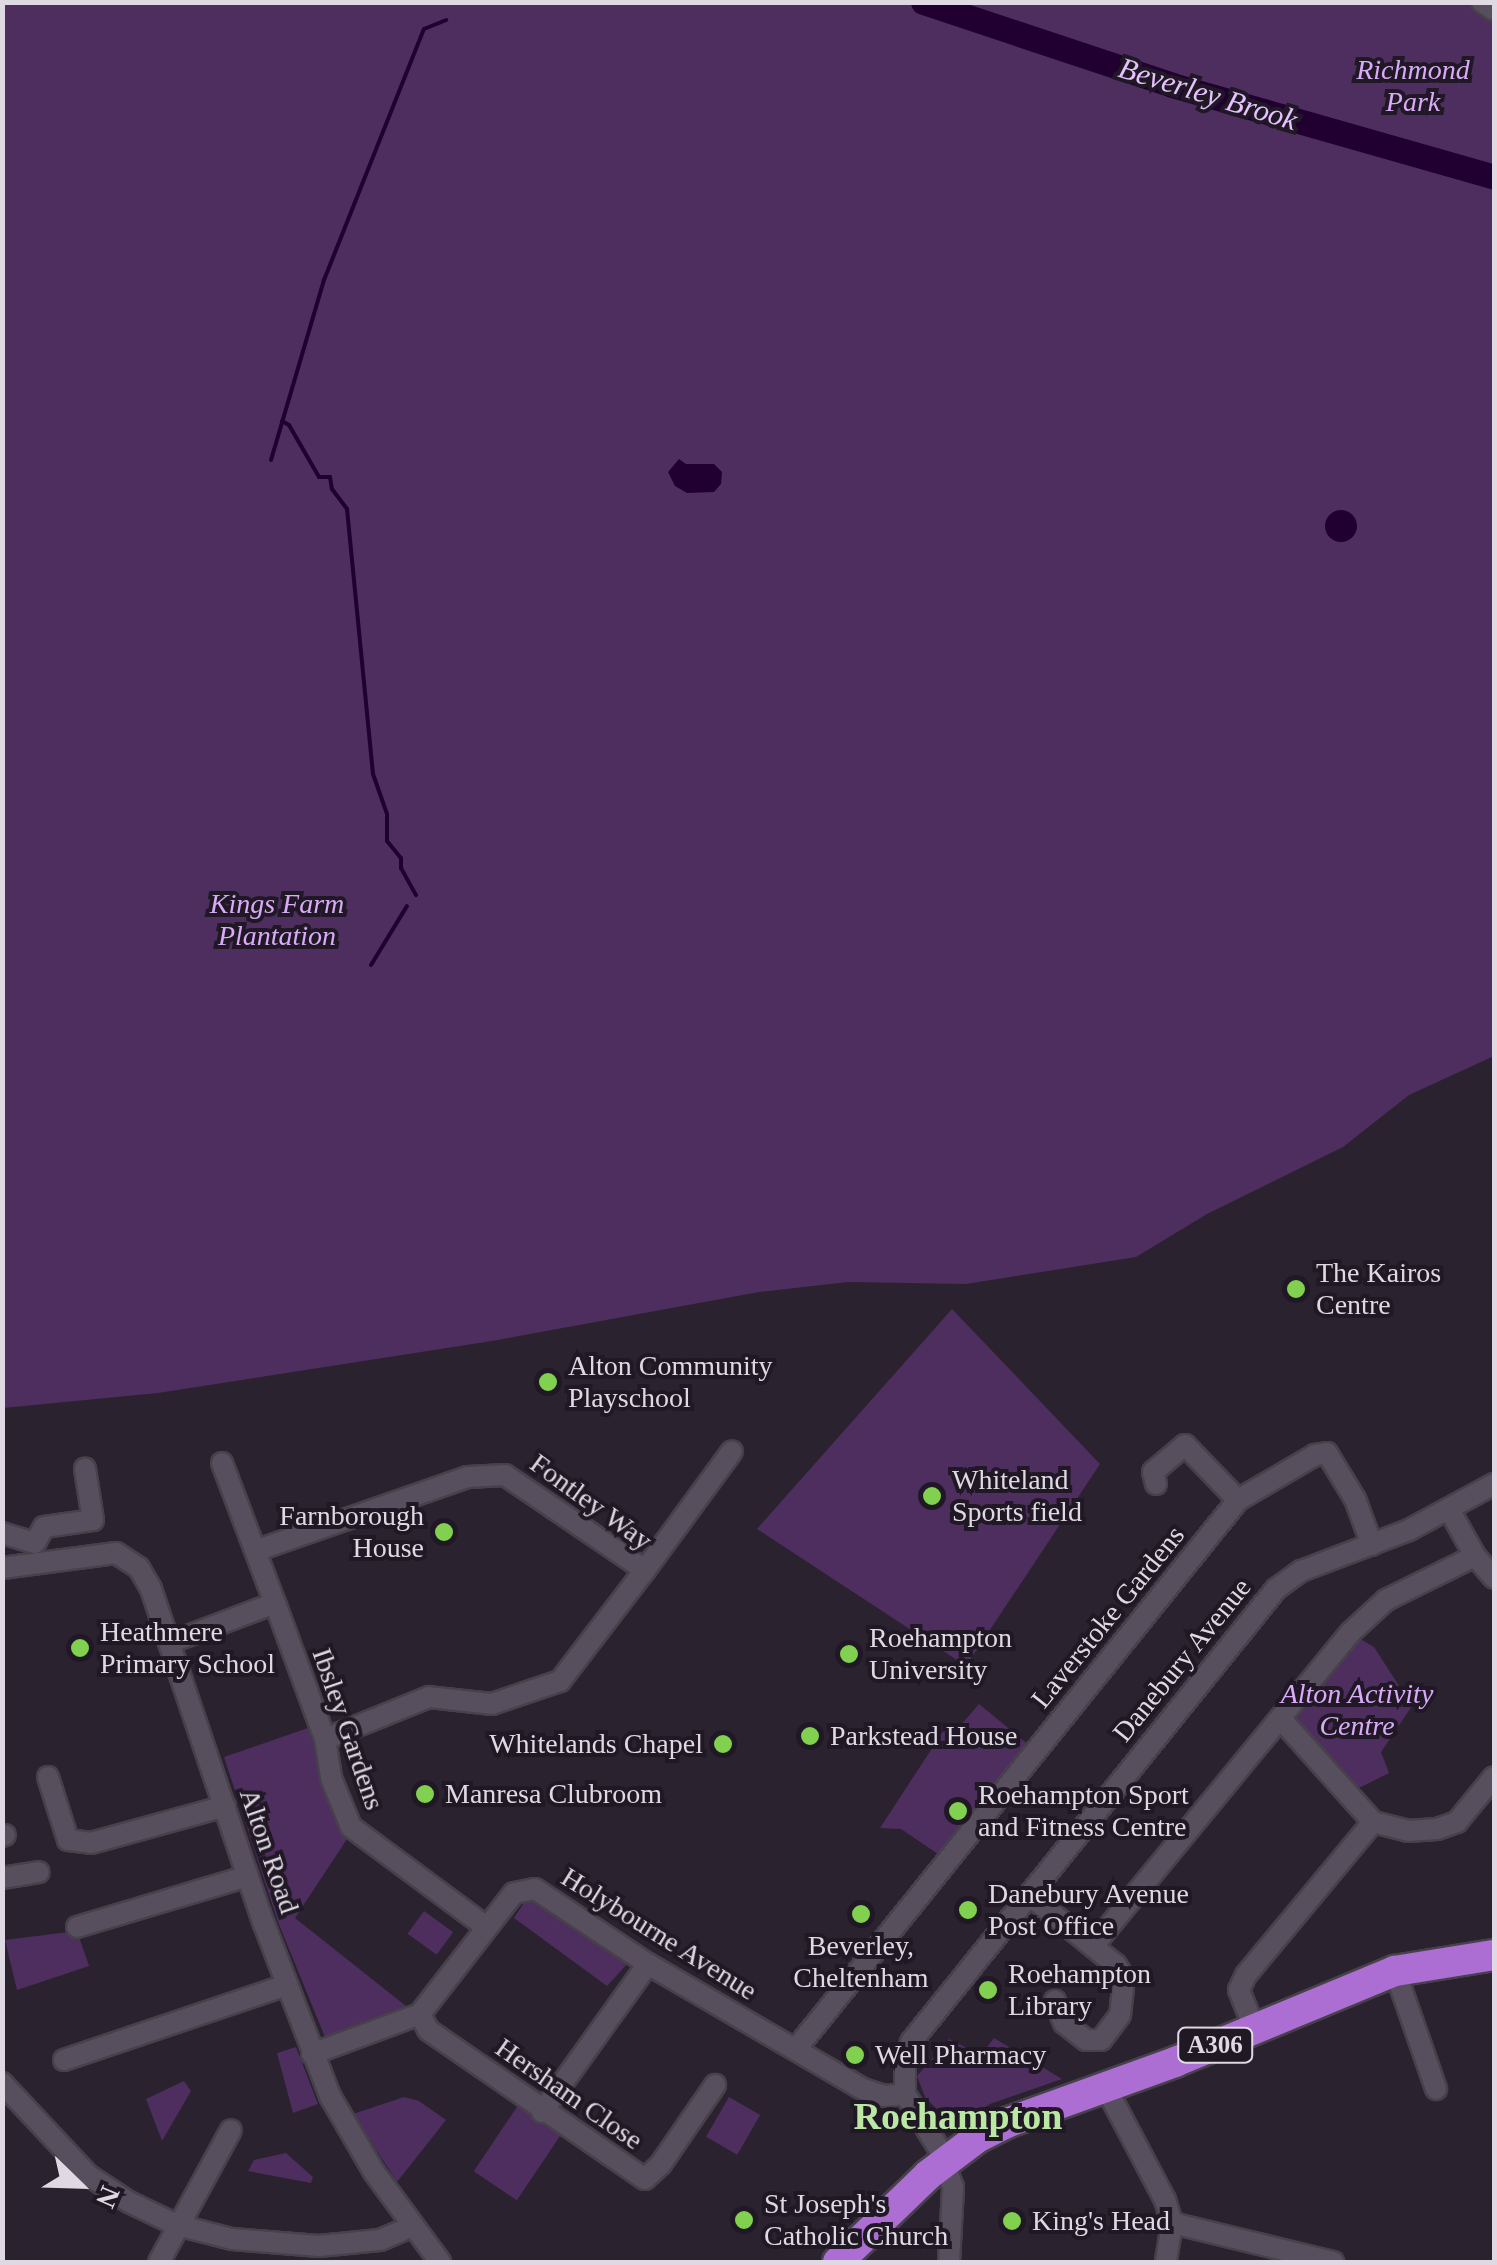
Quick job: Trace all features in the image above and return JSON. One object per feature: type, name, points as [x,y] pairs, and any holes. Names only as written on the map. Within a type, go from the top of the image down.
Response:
[{"type":"highway","name":"A306","points":[[849,2257],[945,2161],[1006,2123],[1106,2088],[1395,1971],[1494,1955]]},
{"type":"street","points":[[1482,2],[1494,10]]},
{"type":"street","name":"Laverstoke Gardens","points":[[1156,1484],[1153,1472],[1185,1445],[1238,1500]]},
{"type":"street","points":[[645,1570],[732,1451]]},
{"type":"street","name":"Laverstoke Gardens","points":[[796,2049],[1238,1500],[1299,1463],[1327,1453],[1355,1499],[1372,1545]]},
{"type":"street","name":"Ibsley Gardens","points":[[222,1463],[258,1550],[325,1739],[331,1778],[350,1827],[486,1927]]},
{"type":"street","points":[[2,1533],[36,1553],[44,1527],[93,1520],[85,1469]]},
{"type":"street","name":"Fontley Way","points":[[258,1550],[468,1477],[506,1474],[645,1570],[560,1681],[492,1704],[429,1697],[325,1739]]},
{"type":"street","name":"Danebury Avenue","points":[[906,2094],[904,2062],[911,2042],[1260,1605],[1301,1572],[1450,1510],[1494,1484]]},
{"type":"street","points":[[1450,1510],[1475,1556],[1494,1578]]},
{"type":"street","name":"Alton Road","points":[[2,1568],[36,1553],[116,1553],[130,1558],[151,1588],[312,2054],[342,2120],[410,2227],[440,2262]]},
{"type":"street","points":[[1093,1946],[1371,1612],[1386,1600],[1475,1556]]},
{"type":"street","points":[[169,1643],[275,1603]]},
{"type":"street","points":[[1281,1719],[1373,1822],[1408,1831],[1437,1830],[1457,1822],[1494,1777]]},
{"type":"street","points":[[48,1777],[68,1840],[91,1843],[225,1806]]},
{"type":"street","points":[[1254,2028],[1240,1990],[1246,1975],[1373,1822]]},
{"type":"street","points":[[2,1878],[39,1872]]},
{"type":"street","points":[[77,1927],[248,1876]]},
{"type":"street","name":"Holybourne Avenue","points":[[420,2014],[514,1894],[535,1889],[648,1964],[876,2095],[906,2094]]},
{"type":"street","points":[[1029,1895],[1093,1946],[1124,1978],[1124,2002],[1114,2026],[1101,2040],[1086,2040],[1064,2024],[1055,2001]]},
{"type":"street","points":[[542,2112],[648,1964]]},
{"type":"street","points":[[1395,1971],[1436,2089]]},
{"type":"street","points":[[64,2060],[287,1985]]},
{"type":"street","points":[[312,2054],[420,2014]]},
{"type":"street","name":"Hersham Close","points":[[420,2014],[428,2030],[542,2112],[645,2179],[661,2164],[715,2085]]},
{"type":"street","points":[[2,2083],[88,2175],[129,2202],[177,2225],[320,2254],[380,2240],[410,2227]]},
{"type":"street","points":[[1106,2088],[1172,2223],[1166,2262]]},
{"type":"street","points":[[906,2094],[945,2161],[954,2192],[949,2262]]},
{"type":"street","points":[[160,2262],[232,2130]]},
{"type":"street","points":[[1172,2223],[1333,2262]]},
{"type":"green space","points":[[3,3],[1494,3],[1494,1056],[1409,1095],[1343,1147],[1207,1214],[1136,1257],[966,1284],[848,1282],[759,1292],[492,1341],[158,1393],[3,1408]]},
{"type":"green space","name":"Whiteland Sports field","points":[[952,1309],[1100,1464],[966,1666],[757,1529]]},
{"type":"green space","name":"Alton Activity Centre","points":[[1357,1637],[1374,1647],[1412,1706],[1381,1752],[1389,1773],[1361,1787],[1354,1787],[1296,1717]]},
{"type":"green space","points":[[979,1704],[1030,1746],[941,1856],[901,1829],[880,1828],[944,1730],[954,1733]]},
{"type":"green space","points":[[308,1728],[347,1839],[295,1918],[411,2010],[327,2042],[278,1922],[224,1757]]},
{"type":"green space","points":[[528,1896],[628,1963],[607,1986],[514,1918]]},
{"type":"green space","points":[[424,1911],[453,1932],[437,1955],[408,1934]]},
{"type":"green space","points":[[77,1931],[89,1966],[17,1990],[5,1940]]},
{"type":"green space","points":[[994,2038],[1062,2079],[990,2104],[965,2119],[947,2120],[925,2097],[917,2076],[949,2039],[981,2055]]},
{"type":"green space","points":[[296,2047],[318,2104],[293,2113],[277,2053]]},
{"type":"green space","points":[[184,2081],[191,2091],[162,2141],[146,2099]]},
{"type":"green space","points":[[404,2097],[419,2101],[446,2120],[397,2182],[353,2114]]},
{"type":"green space","points":[[729,2097],[760,2115],[737,2155],[706,2137]]},
{"type":"green space","points":[[519,2104],[562,2133],[517,2200],[474,2171]]},
{"type":"green space","points":[[286,2153],[313,2177],[311,2183],[248,2171],[254,2160]]},
{"type":"shaded area","points":[[679,459],[686,464],[714,464],[722,472],[721,484],[714,492],[687,493],[675,486],[668,472]]},
{"type":"shaded area","points":[[1341,510],[1353,514],[1357,526],[1353,538],[1341,542],[1329,538],[1325,526],[1329,514]]},
{"type":"waterway","name":"Beverley Brook","points":[[923,2],[1172,85],[1494,177]]},
{"type":"waterway","points":[[271,460],[324,280],[424,29],[446,20]]},
{"type":"waterway","points":[[282,421],[289,425],[319,477],[330,477],[332,489],[347,509],[373,774],[387,814],[387,841],[401,858],[401,868],[416,895]]},
{"type":"waterway","points":[[371,965],[407,906]]},
{"type":"place","name":"The Kairos Centre","points":[[1296,1289]]},
{"type":"place","name":"Alton Community Playschool","points":[[548,1382]]},
{"type":"place","name":"Whiteland Sports field","points":[[932,1496]]},
{"type":"place","name":"Farnborough House","points":[[444,1532]]},
{"type":"place","name":"Heathmere Primary School","points":[[80,1648]]},
{"type":"place","name":"Roehampton University","points":[[849,1654]]},
{"type":"place","name":"Parkstead House","points":[[810,1736]]},
{"type":"place","name":"Whitelands Chapel","points":[[723,1744]]},
{"type":"place","name":"Manresa Clubroom","points":[[425,1794]]},
{"type":"place","name":"Roehampton Sport and Fitness Centre","points":[[958,1811]]},
{"type":"place","name":"Danebury Avenue Post Office","points":[[968,1910]]},
{"type":"place","name":"Beverley, Cheltenham","points":[[861,1914]]},
{"type":"place","name":"Roehampton Library","points":[[988,1990]]},
{"type":"place","name":"Well Pharmacy","points":[[855,2055]]},
{"type":"place","name":"St Joseph's Catholic Church","points":[[744,2220]]},
{"type":"place","name":"King's Head","points":[[1012,2221]]},
{"type":"district","name":"Roehampton","points":[[958,2117]]},
{"type":"park label","name":"Richmond Park","points":[[1413,86]]},
{"type":"park label","name":"Kings Farm Plantation","points":[[277,920]]}]
